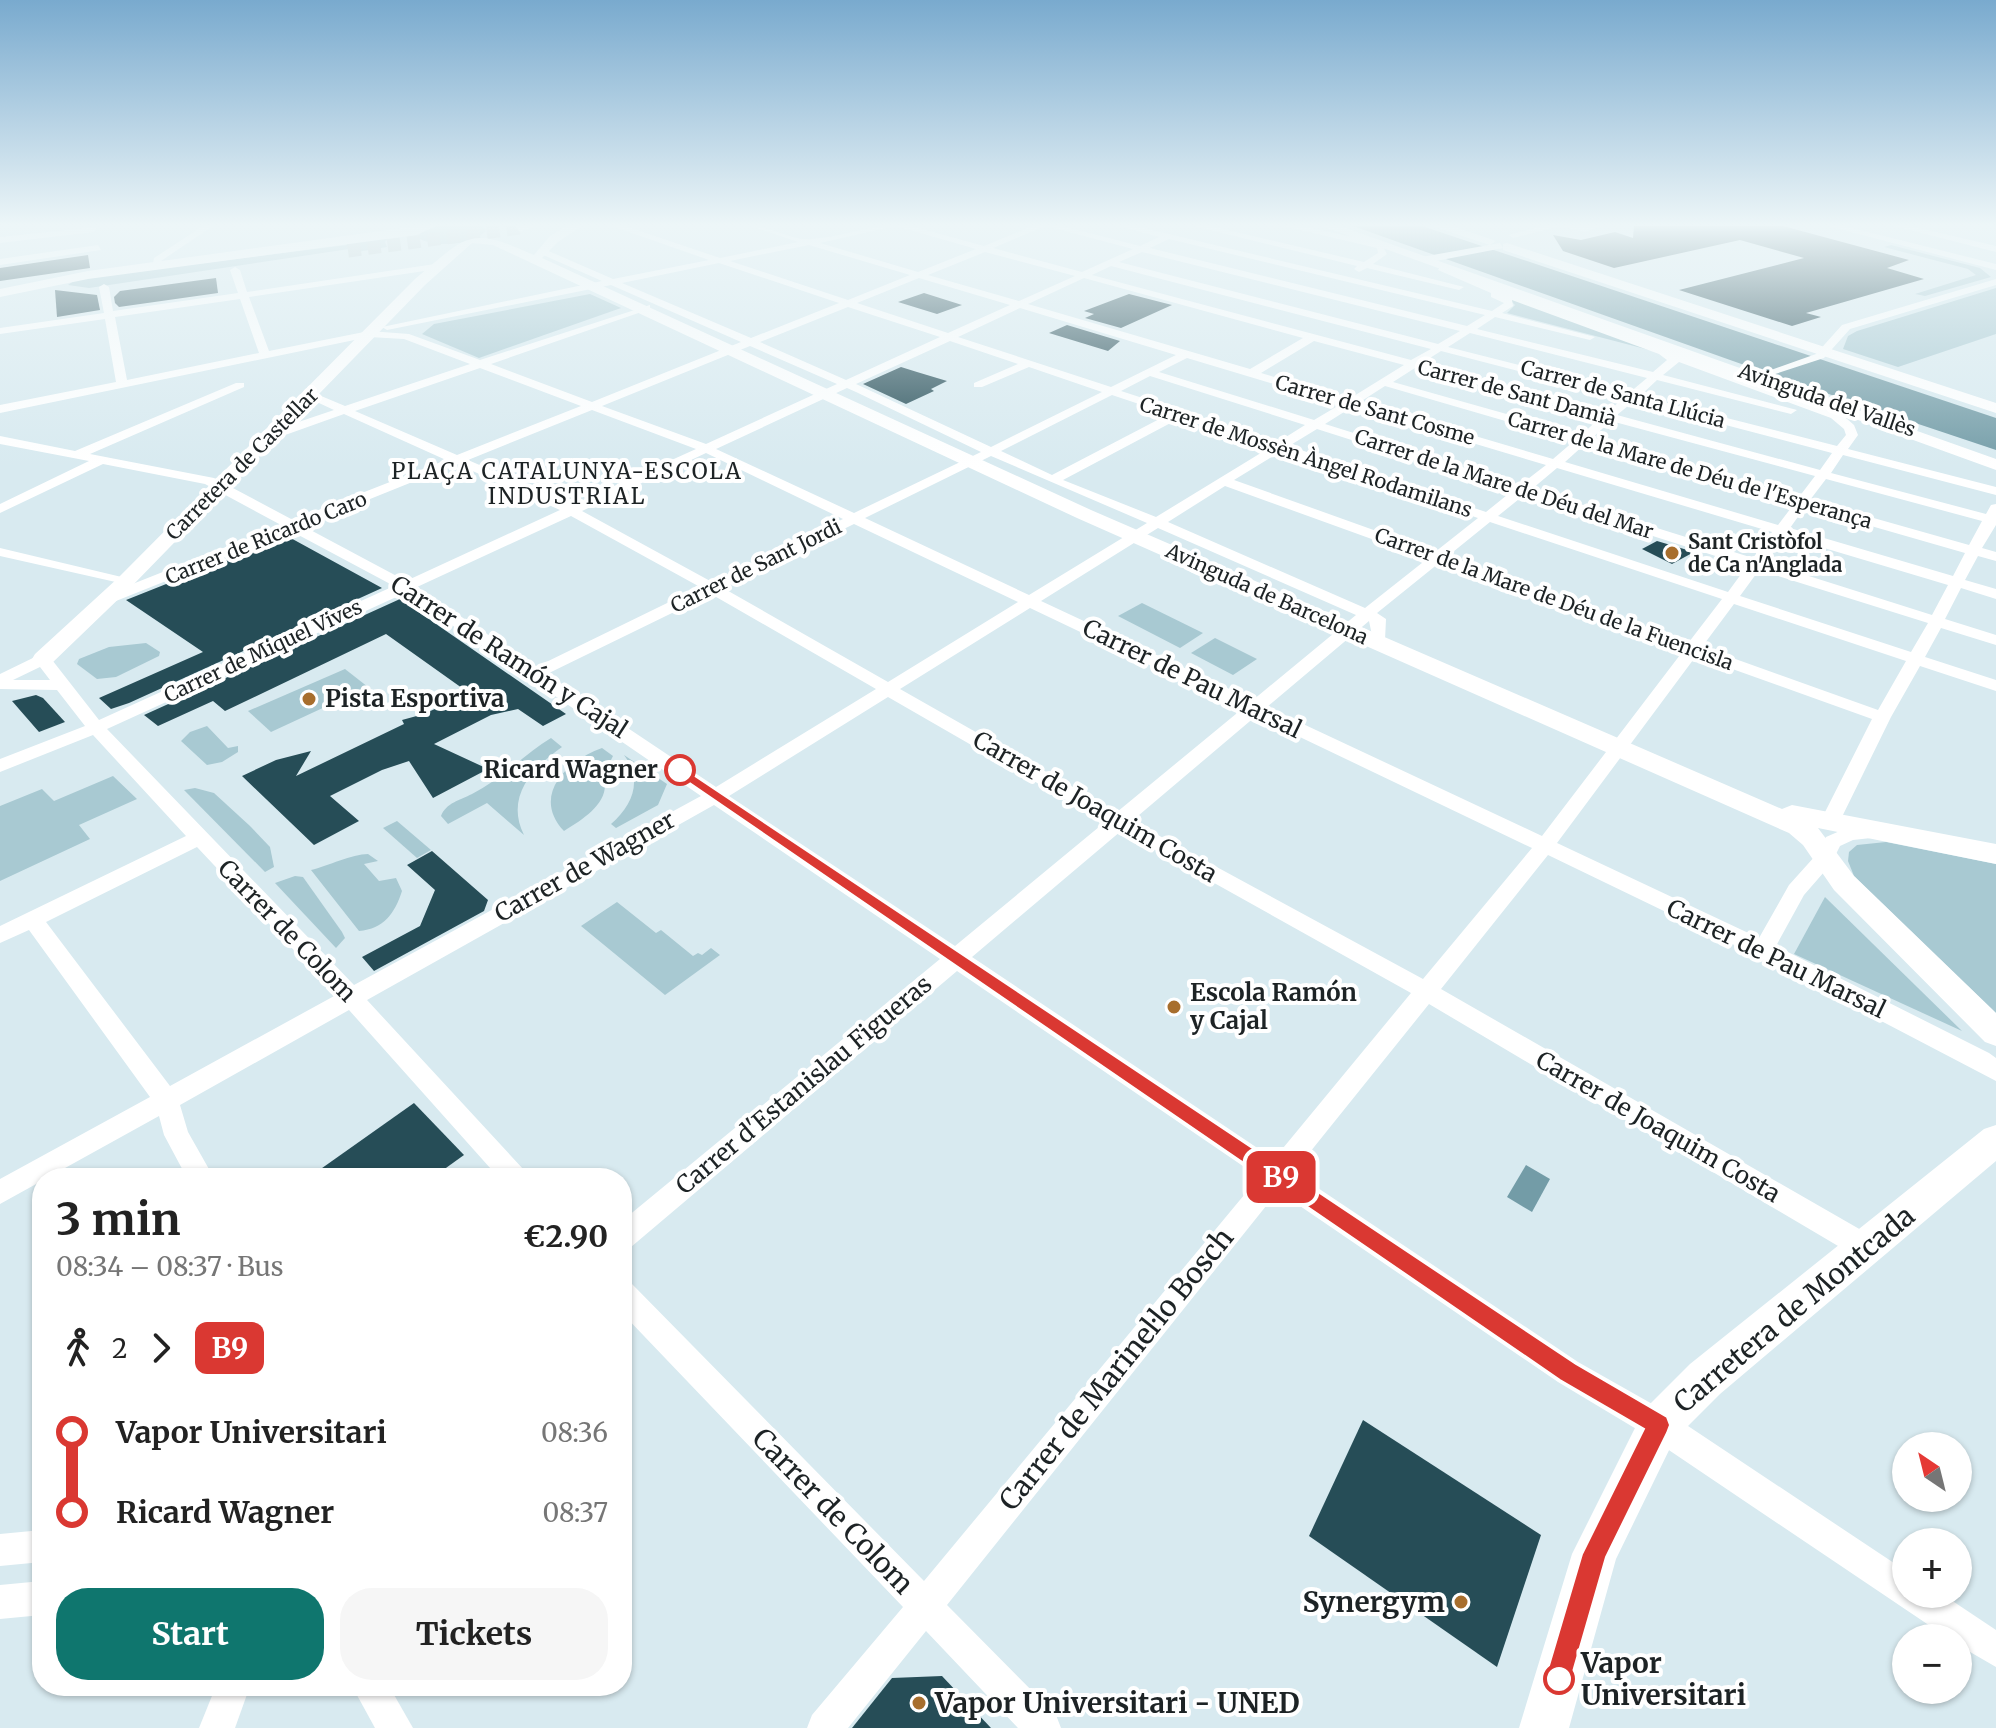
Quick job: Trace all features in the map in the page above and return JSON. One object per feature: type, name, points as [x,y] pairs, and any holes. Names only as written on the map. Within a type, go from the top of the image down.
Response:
[{"type":"street","points":[[107,307],[122,384]]},
{"type":"street","points":[[0,331],[164,307]]},
{"type":"street","points":[[246,307],[265,355]]},
{"type":"street","name":"Carretera de Castellar","points":[[43,659],[125,582],[396,307]]},
{"type":"street","points":[[0,409],[497,307]]},
{"type":"street","name":"Avinguda de Barcelona","points":[[651,307],[1799,827],[1816,839],[1824,859],[1852,891],[1996,1033]]},
{"type":"street","name":"Carrer de Ricardo Caro","points":[[106,600],[842,307]]},
{"type":"street","name":"Carrer de Mossèn Àngel Rodamilans","points":[[857,307],[1996,686]]},
{"type":"street","name":"Carrer de Miquel Vives","points":[[0,766],[97,727],[1012,307]]},
{"type":"street","name":"Carrer de Sant Cosme","points":[[1027,307],[1996,594]]},
{"type":"street","name":"Carrer de Sant Damià","points":[[1197,307],[1822,474],[1994,516]]},
{"type":"street","points":[[1251,321],[1279,307]]},
{"type":"street","name":"Carrer de Santa Llúcia","points":[[1283,307],[1996,491]]},
{"type":"street","points":[[1376,307],[1850,429],[1950,443]]},
{"type":"street","points":[[1459,307],[1494,315],[1506,307]]},
{"type":"street","name":"Avinguda del Vallès","points":[[1562,307],[1902,434],[1996,465]]},
{"type":"street","name":"Avinguda del Vallès","points":[[1677,307],[1818,356],[1994,408]]},
{"type":"street","points":[[1758,379],[1818,356],[1846,327],[1914,307]]},
{"type":"street","points":[[270,436],[644,308]]},
{"type":"street","name":"Avinguda de Barcelona","points":[[644,308],[740,348]]},
{"type":"street","name":"Carrer de Wagner","points":[[43,1168],[717,795],[1494,315]]},
{"type":"street","name":"Carrer d'Estanislau Figueras","points":[[632,1230],[957,957],[994,930],[1254,708],[1438,556],[1523,491],[1675,359],[1494,315]]},
{"type":"street","points":[[405,336],[403,331],[421,322]]},
{"type":"street","name":"Carrer de Pau Marsal","points":[[372,331],[405,336],[705,448],[1763,949],[1981,1060],[1996,1071]]},
{"type":"street","points":[[1252,373],[1312,337]]},
{"type":"street","name":"Carrer de Sant Jordi","points":[[536,673],[1186,354]]},
{"type":"street","points":[[978,385],[1027,364]]},
{"type":"street","name":"Carrer de la Mare de Déu del Mar","points":[[1149,372],[1996,640]]},
{"type":"street","name":"Avinguda del Vallès","points":[[1758,379],[1835,415],[1850,429]]},
{"type":"street","name":"Avinguda del Vallès","points":[[1758,379],[1996,457]]},
{"type":"street","name":"Carrer de la Mare de Déu de l'Esperança","points":[[1385,383],[1996,557]]},
{"type":"street","points":[[79,454],[240,385]]},
{"type":"street","name":"Carrer de Joaquim Costa","points":[[310,395],[571,510],[1119,822],[1426,991],[1865,1247]]},
{"type":"street","points":[[1052,480],[1178,414]]},
{"type":"street","name":"Carrer de Marinel·lo Bosch","points":[[825,1728],[1622,746],[1690,649],[1783,531],[1840,451],[1850,429]]},
{"type":"street","name":"Carrer de Ramón y Cajal","points":[[0,440],[209,481],[405,586],[1568,1372],[1659,1425],[1892,1581]]},
{"type":"street","name":"Avinguda de Barcelona","points":[[978,457],[1052,480],[1146,531],[1357,624],[1379,637],[1622,746],[1799,818],[1996,854]]},
{"type":"street","points":[[0,509],[103,459]]},
{"type":"street","name":"Carrer de la Mare de Déu de la Fuencisla","points":[[1226,482],[1882,717]]},
{"type":"street","points":[[1830,822],[1882,717],[1994,516]]},
{"type":"street","points":[[0,552],[125,582]]},
{"type":"street","points":[[0,683],[43,659]]},
{"type":"street","name":"Carrer de Colom","points":[[43,659],[59,685],[97,727],[198,838],[352,998],[506,1168]]},
{"type":"street","points":[[0,683],[59,685]]},
{"type":"street","points":[[1763,949],[1796,890],[1837,839],[1849,834],[1881,831]]},
{"type":"street","points":[[0,935],[198,838]]},
{"type":"street","points":[[32,919],[166,1099],[176,1135],[195,1168]]},
{"type":"street","points":[[1937,975],[1996,1023]]},
{"type":"street","name":"Carretera de Montcada","points":[[1544,1728],[1595,1554],[1659,1425],[1705,1379],[1996,1140]]},
{"type":"street","name":"Carrer de Wagner","points":[[0,1192],[32,1174]]},
{"type":"street","name":"Carrer de Colom","points":[[632,1303],[1043,1728]]},
{"type":"street","points":[[0,1550],[32,1547]]},
{"type":"street","points":[[0,1602],[32,1599]]},
{"type":"street","points":[[1933,1608],[1996,1650]]},
{"type":"street","points":[[217,1728],[229,1696]]},
{"type":"street","points":[[375,1696],[395,1728]]},
{"type":"shaded area","points":[[524,307],[621,308],[479,358],[422,334],[434,324]]},
{"type":"shaded area","points":[[1513,307],[1532,307],[1661,353],[1507,313]]},
{"type":"shaded area","points":[[1580,307],[1663,307],[1996,418],[1996,450]]},
{"type":"shaded area","points":[[1936,307],[1996,307],[1996,334],[1898,367],[1843,349],[1848,336]]},
{"type":"shaded area","points":[[1142,603],[1203,633],[1180,648],[1118,616]]},
{"type":"shaded area","points":[[1215,638],[1257,659],[1233,675],[1191,653]]},
{"type":"shaded area","points":[[146,643],[160,652],[159,656],[116,677],[97,679],[77,664],[79,659],[109,647]]},
{"type":"shaded area","name":"Pista Esportiva","points":[[345,669],[368,687],[271,732],[248,711]]},
{"type":"shaded area","points":[[207,726],[228,748],[238,746],[238,752],[222,762],[207,765],[181,741],[190,732]]},
{"type":"shaded area","points":[[551,738],[562,747],[532,774],[520,796],[519,821],[524,835],[487,803],[448,824],[441,816],[450,805],[493,781]]},
{"type":"shaded area","points":[[602,748],[613,756],[609,764],[600,768],[605,789],[602,797],[590,813],[564,831],[551,805],[557,781],[576,762]]},
{"type":"shaded area","points":[[624,755],[667,784],[658,805],[616,828],[611,824],[625,809],[634,783],[630,764]]},
{"type":"shaded area","points":[[113,776],[137,799],[79,825],[90,839],[0,881],[0,806],[42,789],[54,801]]},
{"type":"shaded area","points":[[195,788],[214,793],[250,826],[270,847],[274,867],[265,872],[184,790]]},
{"type":"shaded area","points":[[397,821],[431,850],[417,858],[383,828]]},
{"type":"shaded area","points":[[1886,842],[1996,864],[1996,1013],[1854,876],[1848,861],[1849,852],[1857,845]]},
{"type":"shaded area","points":[[368,854],[378,861],[364,864],[379,881],[396,878],[402,891],[396,906],[382,923],[359,931],[311,870]]},
{"type":"shaded area","points":[[295,876],[303,877],[342,932],[345,938],[336,948],[275,883]]},
{"type":"shaded area","points":[[1825,897],[1962,1031],[1794,954]]},
{"type":"shaded area","points":[[617,902],[656,933],[661,930],[693,956],[698,953],[702,955],[711,948],[720,955],[665,995],[581,926]]},
{"type":"shaded area","points":[[1526,1165],[1550,1179],[1532,1212],[1507,1197]]},
{"type":"building","points":[[56,307],[99,307],[100,310],[57,317]]},
{"type":"building","points":[[913,307],[957,307],[937,314]]},
{"type":"building","points":[[1096,307],[1168,307],[1121,328],[1085,318],[1094,314],[1084,311]]},
{"type":"building","points":[[1731,307],[1828,307],[1806,313],[1821,317],[1792,326]]},
{"type":"building","points":[[1067,325],[1120,341],[1108,351],[1049,333]]},
{"type":"building","points":[[901,367],[947,381],[906,404],[863,384]]},
{"type":"building","points":[[287,536],[382,588],[129,703],[111,709],[99,698],[203,652],[126,600]]},
{"type":"building","name":"Sant Cristòfol de Ca n'Anglada","points":[[1657,541],[1694,552],[1672,564],[1642,549]]},
{"type":"building","points":[[400,599],[566,714],[543,726],[518,709],[491,715],[434,744],[488,769],[433,798],[409,761],[382,770],[330,796],[359,821],[314,845],[242,776],[276,760],[311,751],[296,776],[404,724],[402,720],[424,714],[469,693],[386,634],[225,711],[213,701],[158,726],[144,715]]},
{"type":"building","points":[[36,695],[43,698],[65,722],[39,732],[12,701]]},
{"type":"building","points":[[432,851],[488,900],[484,911],[374,971],[362,957],[420,926],[435,890],[407,865]]},
{"type":"building","points":[[414,1103],[464,1155],[446,1168],[322,1168]]},
{"type":"building","name":"Synergym","points":[[1363,1420],[1541,1535],[1497,1667],[1309,1536]]},
{"type":"building","name":"Vapor Universitari - UNED","points":[[942,1676],[991,1728],[852,1728],[892,1678]]},
{"type":"bus line","name":"B9","points":[[680,770],[1568,1372],[1659,1425],[1595,1554],[1559,1679]]},
{"type":"place","name":"Sant Cristòfol de Ca n'Anglada","points":[[1672,553]]},
{"type":"place","name":"Pista Esportiva","points":[[309,699]]},
{"type":"place","name":"Ricard Wagner","points":[[680,770]]},
{"type":"place","name":"Escola Ramón y Cajal","points":[[1174,1007]]},
{"type":"place","name":"Synergym","points":[[1461,1602]]},
{"type":"place","name":"Vapor Universitari","points":[[1559,1679]]},
{"type":"place","name":"Vapor Universitari - UNED","points":[[919,1703]]},
{"type":"district","name":"PLAÇA CATALUNYA-ESCOLA INDUSTRIAL","points":[[567,484]]}]
